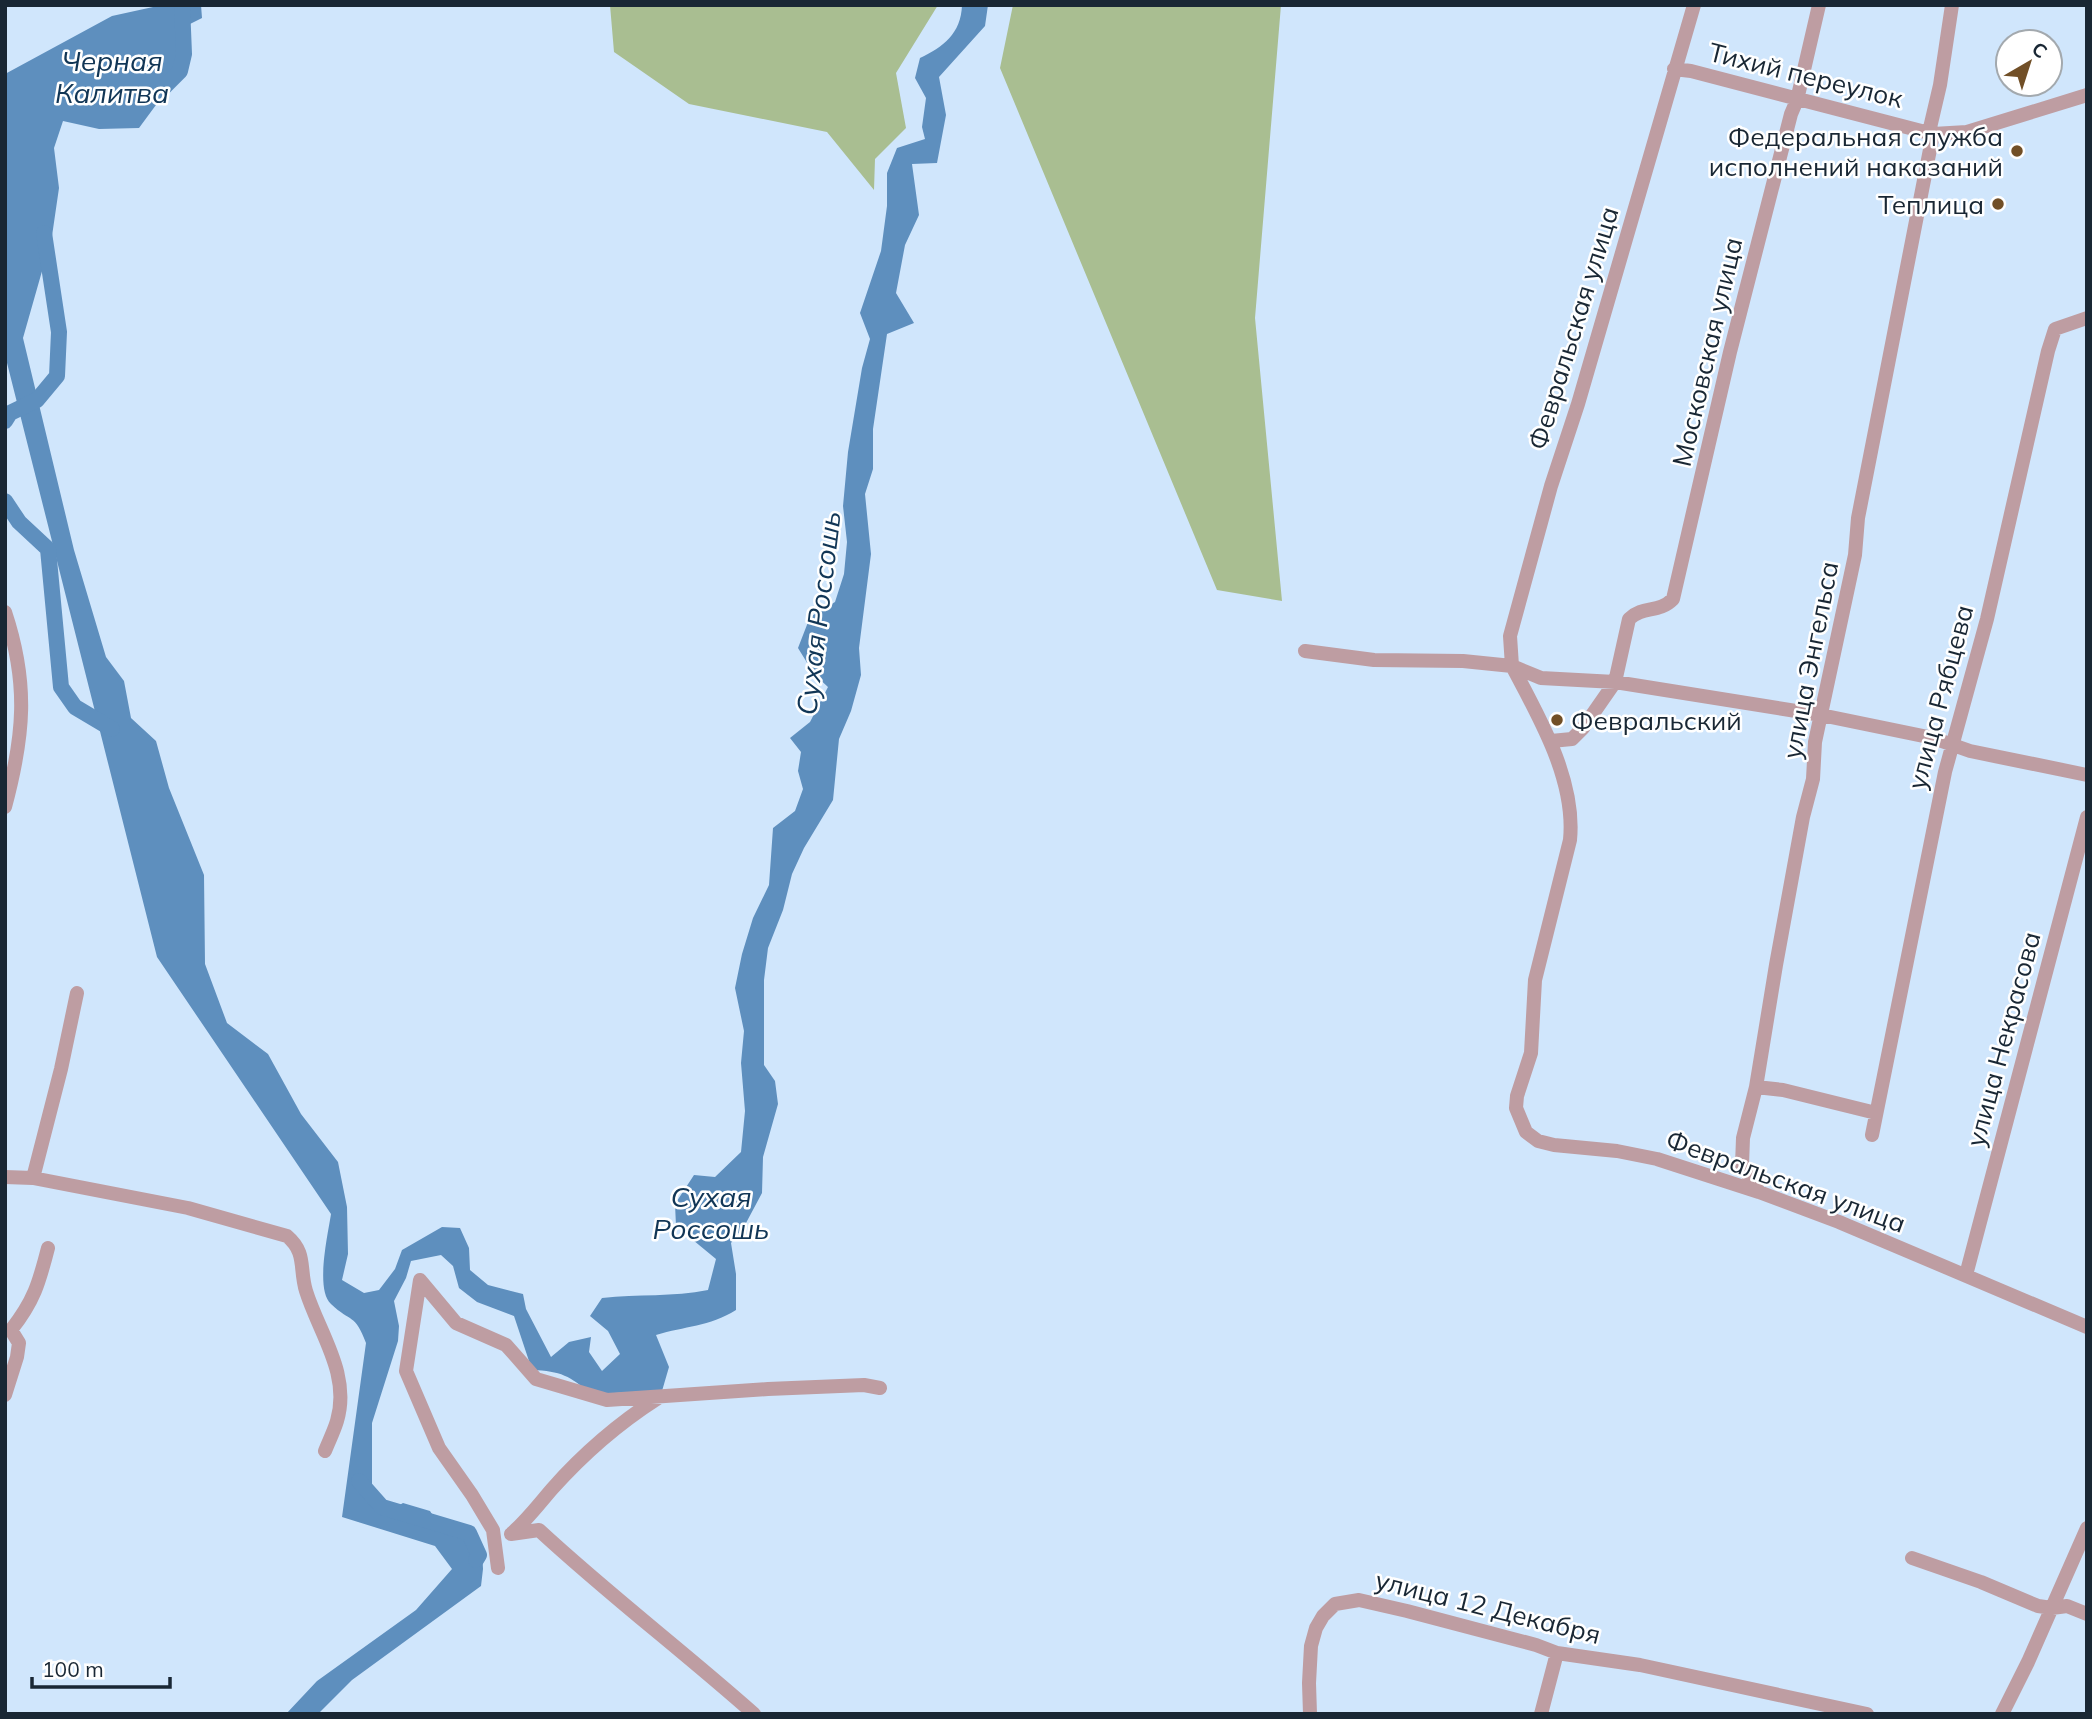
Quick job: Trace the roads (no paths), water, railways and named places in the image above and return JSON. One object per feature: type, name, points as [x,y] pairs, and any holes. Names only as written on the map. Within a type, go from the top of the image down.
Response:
[{"type":"street","name":"Февральская улица","points":[[1694,5],[1578,404],[1551,486],[1510,636],[1512,666],[1551,741],[1560,768],[1572,824],[1535,980],[1531,1053],[1517,1096],[1516,1108],[1526,1132],[1538,1141],[1657,1159],[1759,1192],[1839,1222],[2087,1327]]},
{"type":"street","name":"Московская улица","points":[[1615,682],[1629,619],[1637,612],[1665,607],[1673,599],[1730,352],[1791,114],[1797,100],[1819,5]]},
{"type":"street","name":"улица Энгельса","points":[[1759,1192],[1742,1164],[1743,1138],[1756,1087],[1803,817],[1813,779],[1815,742],[1855,555],[1858,518],[1940,85],[1952,5]]},
{"type":"street","name":"Тихий переулок","points":[[1674,69],[1691,71],[1931,133],[1968,132],[2087,95]]},
{"type":"street","name":"улица Рябцева","points":[[1872,1135],[1923,875],[1952,746],[1987,619],[2041,379],[2055,329],[2087,318]]},
{"type":"street","points":[[5,612],[13,636],[20,679],[22,722],[17,762],[5,807]]},
{"type":"street","points":[[1305,652],[1374,660],[1463,661],[1512,666],[1541,678],[1615,682],[1821,715],[1933,738],[1952,746],[2087,775]]},
{"type":"street","points":[[1551,741],[1572,739],[1583,728],[1615,682]]},
{"type":"street","name":"улица Некрасова","points":[[1966,1275],[2087,817]]},
{"type":"street","points":[[33,1178],[77,993]]},
{"type":"street","points":[[1756,1087],[1783,1090],[1876,1112]]},
{"type":"street","points":[[5,1177],[33,1178],[188,1208],[287,1236],[301,1253],[305,1290],[335,1362],[340,1385],[338,1419],[325,1451]]},
{"type":"street","points":[[5,1395],[19,1343],[8,1329],[25,1313],[37,1291],[48,1248]]},
{"type":"street","points":[[498,1568],[493,1530],[472,1494],[439,1448],[407,1371],[420,1280],[456,1324],[506,1345],[536,1380],[607,1400],[864,1385],[880,1388]]},
{"type":"street","points":[[663,1395],[633,1413],[600,1441],[511,1534],[539,1530],[754,1714]]},
{"type":"street","points":[[2004,1713],[2087,1528]]},
{"type":"street","points":[[1912,1558],[1981,1582],[2038,1606],[2067,1606],[2087,1615]]},
{"type":"street","name":"улица 12 Декабря","points":[[1310,1714],[1311,1646],[1323,1616],[1335,1604],[1359,1600],[1558,1653],[1640,1665],[1867,1714]]},
{"type":"street","points":[[1541,1714],[1558,1653]]},
{"type":"water","points":[[153,5],[201,5],[202,18],[178,30],[179,62],[167,90],[139,128],[99,129],[63,121],[54,148],[59,188],[52,236],[23,338],[74,550],[106,657],[124,681],[131,718],[156,741],[169,788],[204,875],[205,964],[227,1023],[268,1054],[301,1114],[338,1162],[347,1207],[348,1254],[342,1280],[364,1293],[379,1290],[395,1269],[402,1250],[442,1227],[460,1228],[469,1248],[470,1270],[488,1285],[523,1294],[526,1309],[551,1357],[569,1342],[591,1337],[589,1352],[602,1371],[620,1354],[608,1331],[590,1316],[602,1298],[708,1290],[716,1259],[676,1226],[675,1204],[694,1175],[715,1177],[741,1152],[745,1111],[741,1063],[744,1031],[735,988],[753,918],[769,885],[773,828],[795,811],[803,789],[798,771],[801,752],[790,738],[810,722],[828,687],[814,674],[798,648],[810,617],[835,602],[844,574],[847,542],[843,506],[848,452],[862,368],[870,339],[860,313],[881,251],[887,206],[887,173],[897,148],[925,139],[922,127],[926,98],[915,78],[920,58],[943,44],[954,32],[962,5],[988,5],[985,26],[939,77],[946,115],[937,163],[912,164],[919,215],[905,245],[896,293],[914,323],[887,334],[873,429],[873,469],[865,494],[871,554],[859,648],[861,675],[851,711],[839,739],[833,800],[804,848],[792,874],[783,910],[768,948],[764,980],[764,1065],[775,1081],[778,1104],[763,1157],[762,1193],[746,1223],[731,1243],[736,1274],[736,1310],[706,1323],[656,1335],[669,1367],[662,1391],[591,1394],[564,1376],[532,1370],[514,1316],[477,1302],[459,1288],[453,1266],[441,1255],[411,1261],[394,1301],[399,1326],[398,1341],[372,1423],[372,1498],[391,1510],[403,1503],[430,1511],[437,1522],[459,1530],[482,1549],[481,1586],[352,1680],[318,1714],[286,1714],[317,1681],[416,1610],[452,1569],[435,1546],[342,1517],[366,1343],[355,1322],[326,1297],[323,1275],[331,1214],[157,957],[5,355],[5,74],[112,16]]},
{"type":"waterway","name":"Черная Калитва","points":[[157,94],[180,71],[184,54],[182,5]]},
{"type":"waterway","points":[[5,421],[10,413],[37,400],[57,376],[59,332],[44,233]]},
{"type":"waterway","points":[[5,501],[19,522],[48,549],[61,687],[75,707],[112,729]]},
{"type":"waterway","points":[[359,1481],[382,1507],[469,1533],[479,1555],[476,1560]]},
{"type":"place","name":"Федеральная служба исполнений наказаний","points":[[2017,151]]},
{"type":"place","name":"Теплица","points":[[1998,204]]},
{"type":"place","name":"Февральский","points":[[1557,720]]},
{"type":"water label","name":"Сухая Россошь","points":[[818,613]]},
{"type":"water label","name":"Сухая Россошь","points":[[711,1212]]}]
